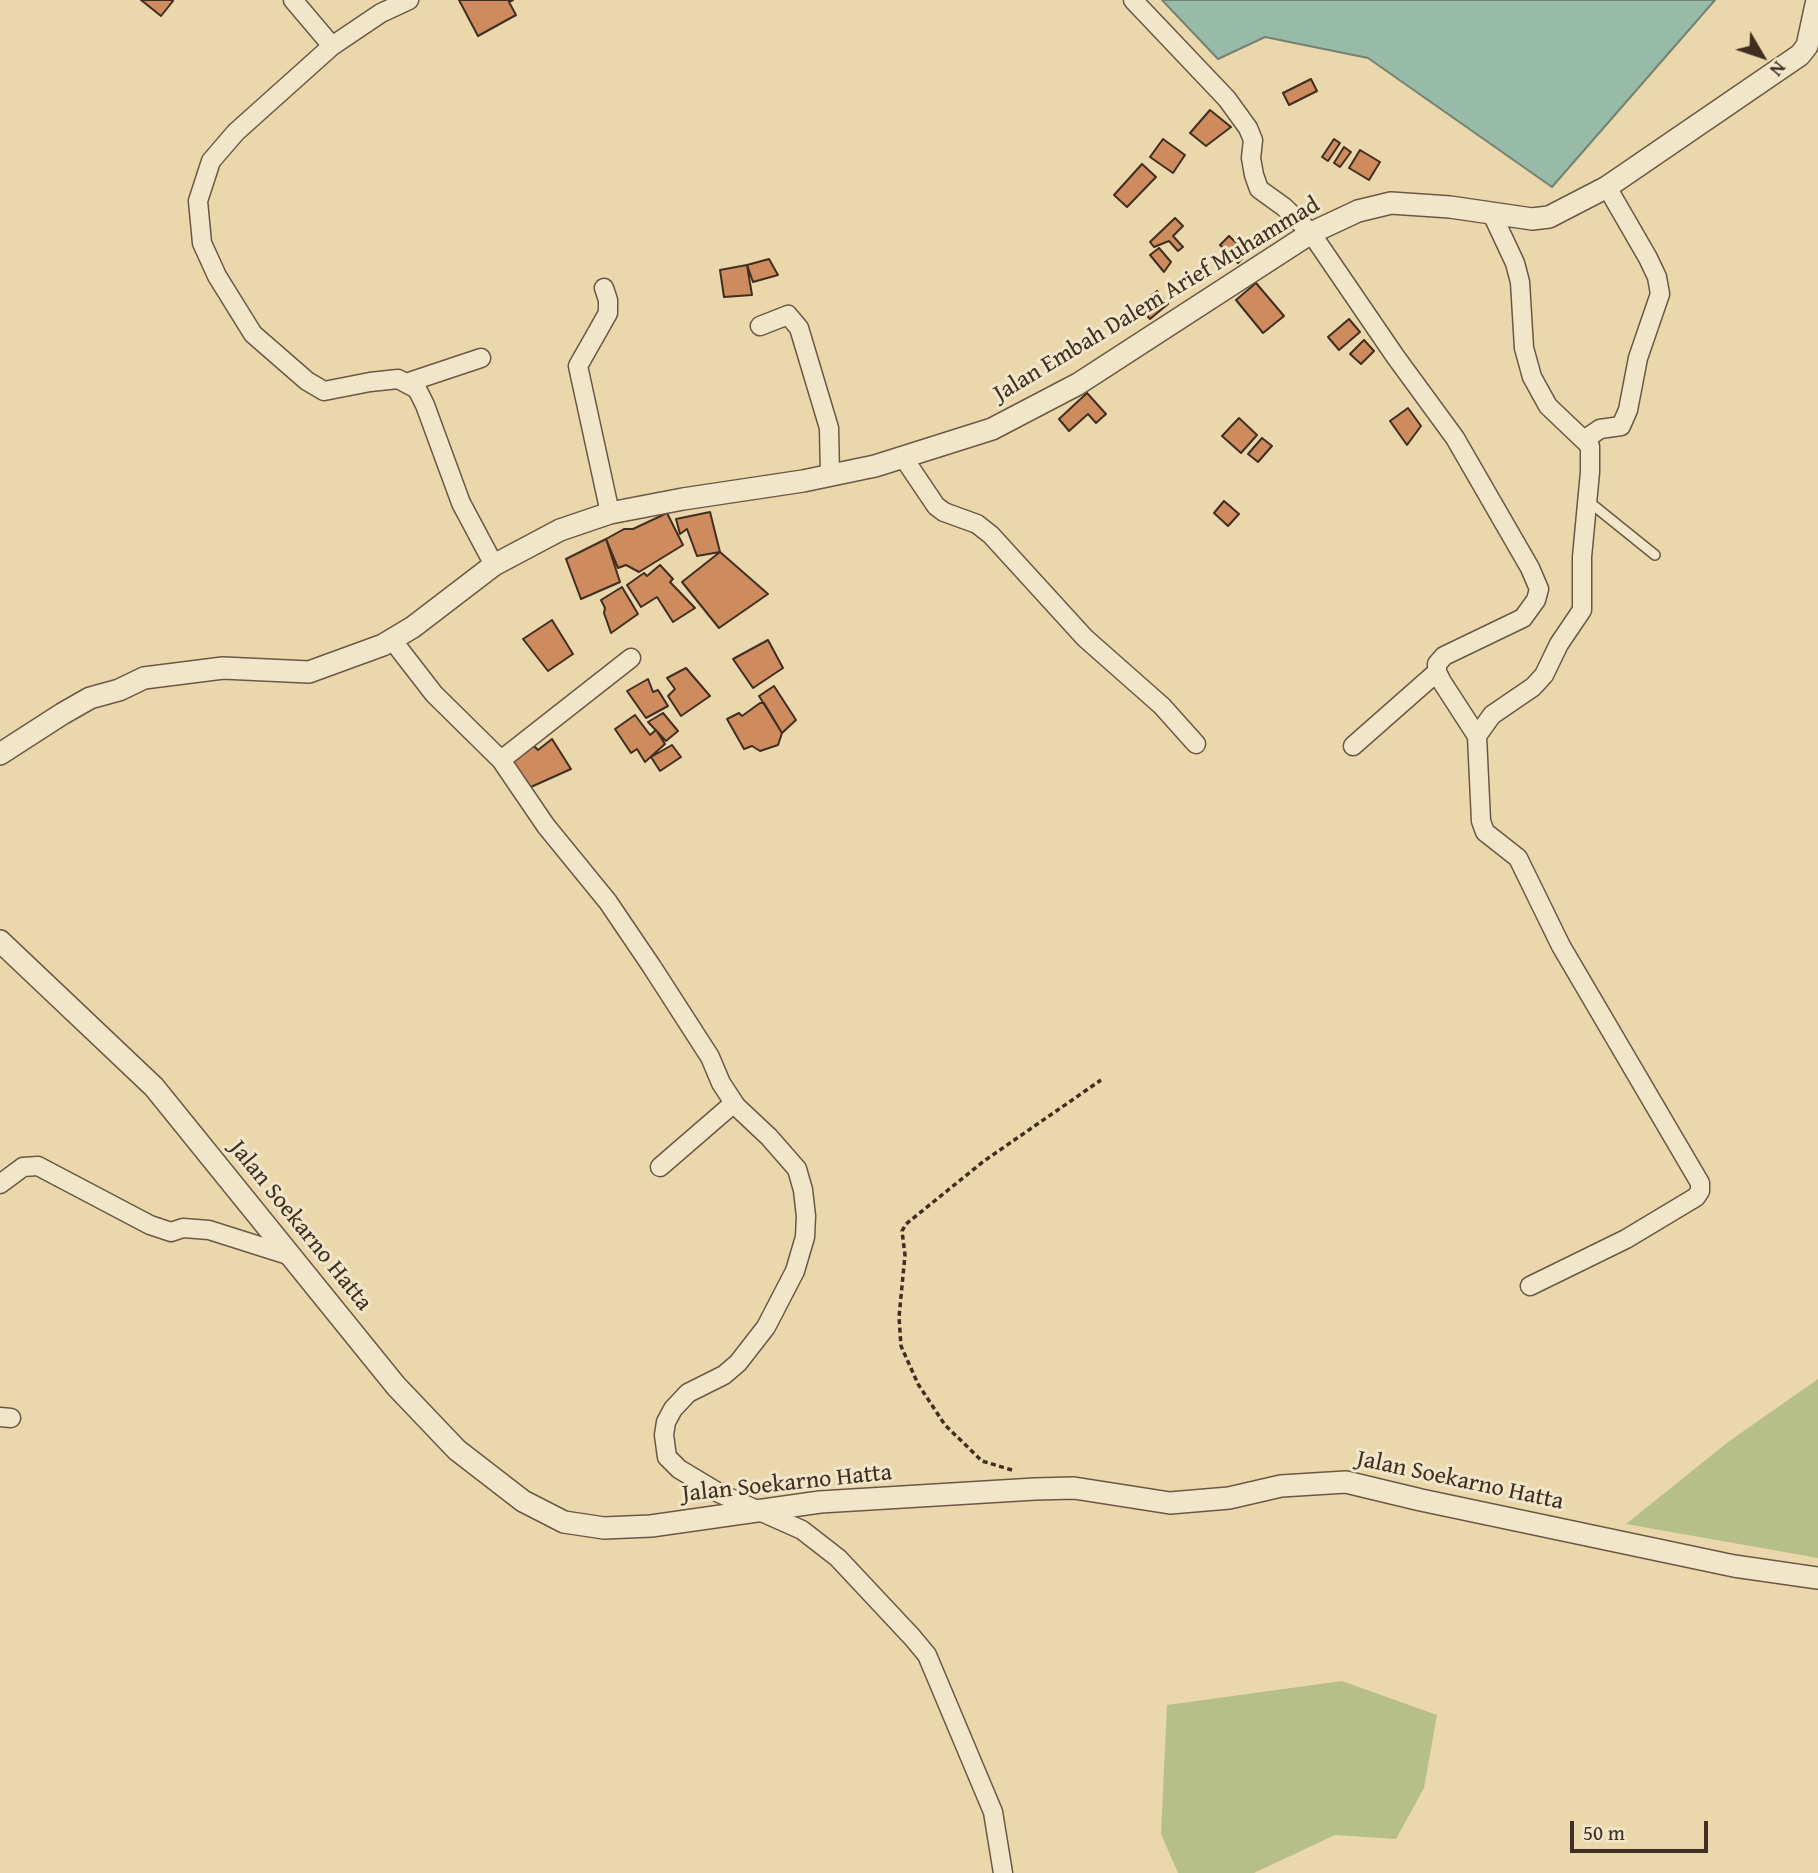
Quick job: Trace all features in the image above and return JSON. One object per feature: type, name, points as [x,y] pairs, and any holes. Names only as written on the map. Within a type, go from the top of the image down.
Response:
[{"type":"street","points":[[293,0],[332,46]]},
{"type":"street","points":[[410,0],[381,13],[332,46],[236,132],[211,161],[198,201],[202,243],[217,276],[253,334],[307,381],[324,391],[398,379],[417,389],[461,503],[494,565]]},
{"type":"street","points":[[1133,0],[1227,99],[1248,128],[1253,140],[1251,158],[1259,189],[1284,207],[1311,233],[1455,438],[1530,568],[1539,589],[1536,600],[1523,618],[1444,656],[1437,664],[1437,672],[1477,736],[1481,821],[1485,832],[1518,858],[1561,946],[1700,1183],[1700,1191],[1626,1239],[1530,1286]]},
{"type":"street","name":"Jalan Embah Dalem Arief Muhammad","points":[[0,754],[90,698],[119,690],[144,678],[223,668],[309,672],[393,641],[494,565],[560,530],[610,513],[875,466],[992,429],[1089,377],[1311,233],[1359,211],[1391,204],[1450,207],[1532,219],[1549,217],[1607,187],[1800,55],[1807,46],[1817,0]]},
{"type":"street","points":[[1584,440],[1600,429],[1621,426],[1628,410],[1638,358],[1660,294],[1657,277],[1648,258],[1607,187]]},
{"type":"street","points":[[1477,736],[1492,715],[1532,687],[1544,674],[1559,644],[1582,610],[1581,557],[1588,501],[1590,446],[1548,406],[1532,377],[1524,348],[1520,282],[1515,263],[1492,214]]},
{"type":"street","points":[[604,288],[608,313],[578,366],[610,513]]},
{"type":"street","points":[[760,326],[788,315],[799,328],[829,428],[830,475]]},
{"type":"street","points":[[406,383],[481,358]]},
{"type":"street","points":[[904,457],[936,506],[944,512],[977,524],[991,535],[1085,638],[1162,706],[1196,744]]},
{"type":"street","points":[[393,641],[435,694],[501,760],[546,826],[608,902],[710,1057],[721,1083],[734,1103],[797,1169],[803,1190],[805,1237],[795,1271],[752,1348],[724,1375],[688,1393],[673,1409],[666,1422],[664,1435],[667,1457],[679,1469],[735,1502],[762,1510],[802,1530],[838,1558],[882,1607],[897,1619],[927,1655],[993,1812],[1003,1873]]},
{"type":"street","points":[[501,760],[631,658]]},
{"type":"street","points":[[1353,746],[1437,672]]},
{"type":"street","name":"Jalan Soekarno Hatta","points":[[0,941],[154,1087],[396,1386],[457,1450],[523,1501],[564,1522],[604,1528],[651,1526],[820,1502],[1035,1489],[1074,1488],[1170,1503],[1229,1498],[1282,1486],[1346,1482],[1734,1566],[1818,1578]]},
{"type":"street","points":[[660,1167],[734,1103]]},
{"type":"street","points":[[0,1184],[23,1167],[38,1166],[150,1225],[171,1232],[183,1228],[209,1230],[291,1256]]},
{"type":"lane","points":[[1588,501],[1654,555]]},
{"type":"path","points":[[1035,1489],[1007,1467],[982,1461],[944,1425],[918,1384],[901,1346],[899,1317],[905,1255],[902,1231],[906,1224],[984,1161],[1101,1080]]},
{"type":"green space","points":[[1818,1379],[1818,1558],[1626,1524],[1728,1442]]},
{"type":"green space","points":[[1342,1681],[1437,1715],[1424,1788],[1396,1839],[1335,1835],[1254,1873],[1178,1873],[1161,1834],[1167,1705]]},
{"type":"shaded area","points":[[1162,0],[1715,0],[1552,187],[1368,58],[1265,37],[1218,59]]},
{"type":"building","points":[[141,0],[171,0],[173,1],[161,16]]},
{"type":"building","points":[[459,0],[513,0],[509,2],[516,15],[478,36]]},
{"type":"building","points":[[1311,79],[1317,91],[1289,105],[1283,93]]},
{"type":"building","points":[[1210,110],[1231,127],[1206,146],[1190,133]]},
{"type":"building","points":[[1163,139],[1185,155],[1173,173],[1150,157]]},
{"type":"building","points":[[1334,139],[1340,143],[1328,161],[1322,157]]},
{"type":"building","points":[[1344,147],[1351,152],[1340,167],[1334,163]]},
{"type":"building","points":[[1360,150],[1380,162],[1369,180],[1349,168]]},
{"type":"building","points":[[1142,164],[1156,177],[1127,207],[1114,195]]},
{"type":"building","points":[[1175,218],[1183,226],[1173,236],[1183,247],[1178,251],[1169,241],[1154,247],[1150,242]]},
{"type":"building","points":[[1229,236],[1247,253],[1238,263],[1220,245]]},
{"type":"building","points":[[1159,248],[1171,262],[1164,272],[1150,255]]},
{"type":"building","points":[[769,259],[778,275],[753,282],[747,265]]},
{"type":"building","points":[[747,265],[752,295],[724,297],[720,270]]},
{"type":"building","points":[[1256,283],[1284,316],[1263,333],[1236,300]]},
{"type":"building","points":[[1157,291],[1168,304],[1150,319],[1139,306]]},
{"type":"building","points":[[1349,319],[1360,332],[1339,350],[1328,337]]},
{"type":"building","points":[[1364,340],[1374,351],[1361,364],[1350,354]]},
{"type":"building","points":[[1087,393],[1106,414],[1096,423],[1088,414],[1069,431],[1059,419]]},
{"type":"building","points":[[1408,408],[1421,426],[1407,445],[1390,421]]},
{"type":"building","points":[[1239,418],[1257,435],[1241,453],[1222,436]]},
{"type":"building","points":[[1262,438],[1272,446],[1258,462],[1248,454]]},
{"type":"building","points":[[1224,501],[1239,514],[1228,526],[1214,513]]},
{"type":"building","points":[[710,512],[720,552],[697,556],[687,529],[680,534],[676,519]]},
{"type":"building","points":[[667,513],[683,545],[639,572],[626,565],[618,568],[606,539],[624,529],[633,529]]},
{"type":"building","points":[[606,539],[620,582],[581,599],[566,559]]},
{"type":"building","points":[[720,552],[768,594],[719,628],[682,582]]},
{"type":"building","points":[[660,565],[673,579],[670,582],[695,608],[673,622],[657,597],[641,607],[627,585],[644,573],[647,576]]},
{"type":"building","points":[[622,587],[638,614],[611,633],[601,600]]},
{"type":"building","points":[[552,620],[573,654],[548,671],[523,639]]},
{"type":"building","points":[[768,640],[783,668],[753,688],[733,659]]},
{"type":"building","points":[[686,668],[710,696],[681,716],[668,696],[675,689],[667,678]]},
{"type":"building","points":[[648,679],[653,692],[658,690],[668,706],[646,718],[627,691]]},
{"type":"building","points":[[774,686],[796,720],[782,733],[759,696]]},
{"type":"building","points":[[764,703],[782,733],[778,745],[760,751],[752,746],[744,749],[727,719],[739,713],[742,716]]},
{"type":"building","points":[[663,713],[678,731],[666,741],[648,722]]},
{"type":"building","points":[[635,715],[650,735],[656,730],[665,744],[645,762],[637,749],[631,753],[615,729]]},
{"type":"building","points":[[552,739],[571,769],[522,791],[510,761],[532,744],[538,750]]},
{"type":"building","points":[[672,745],[681,757],[660,771],[651,757]]}]
